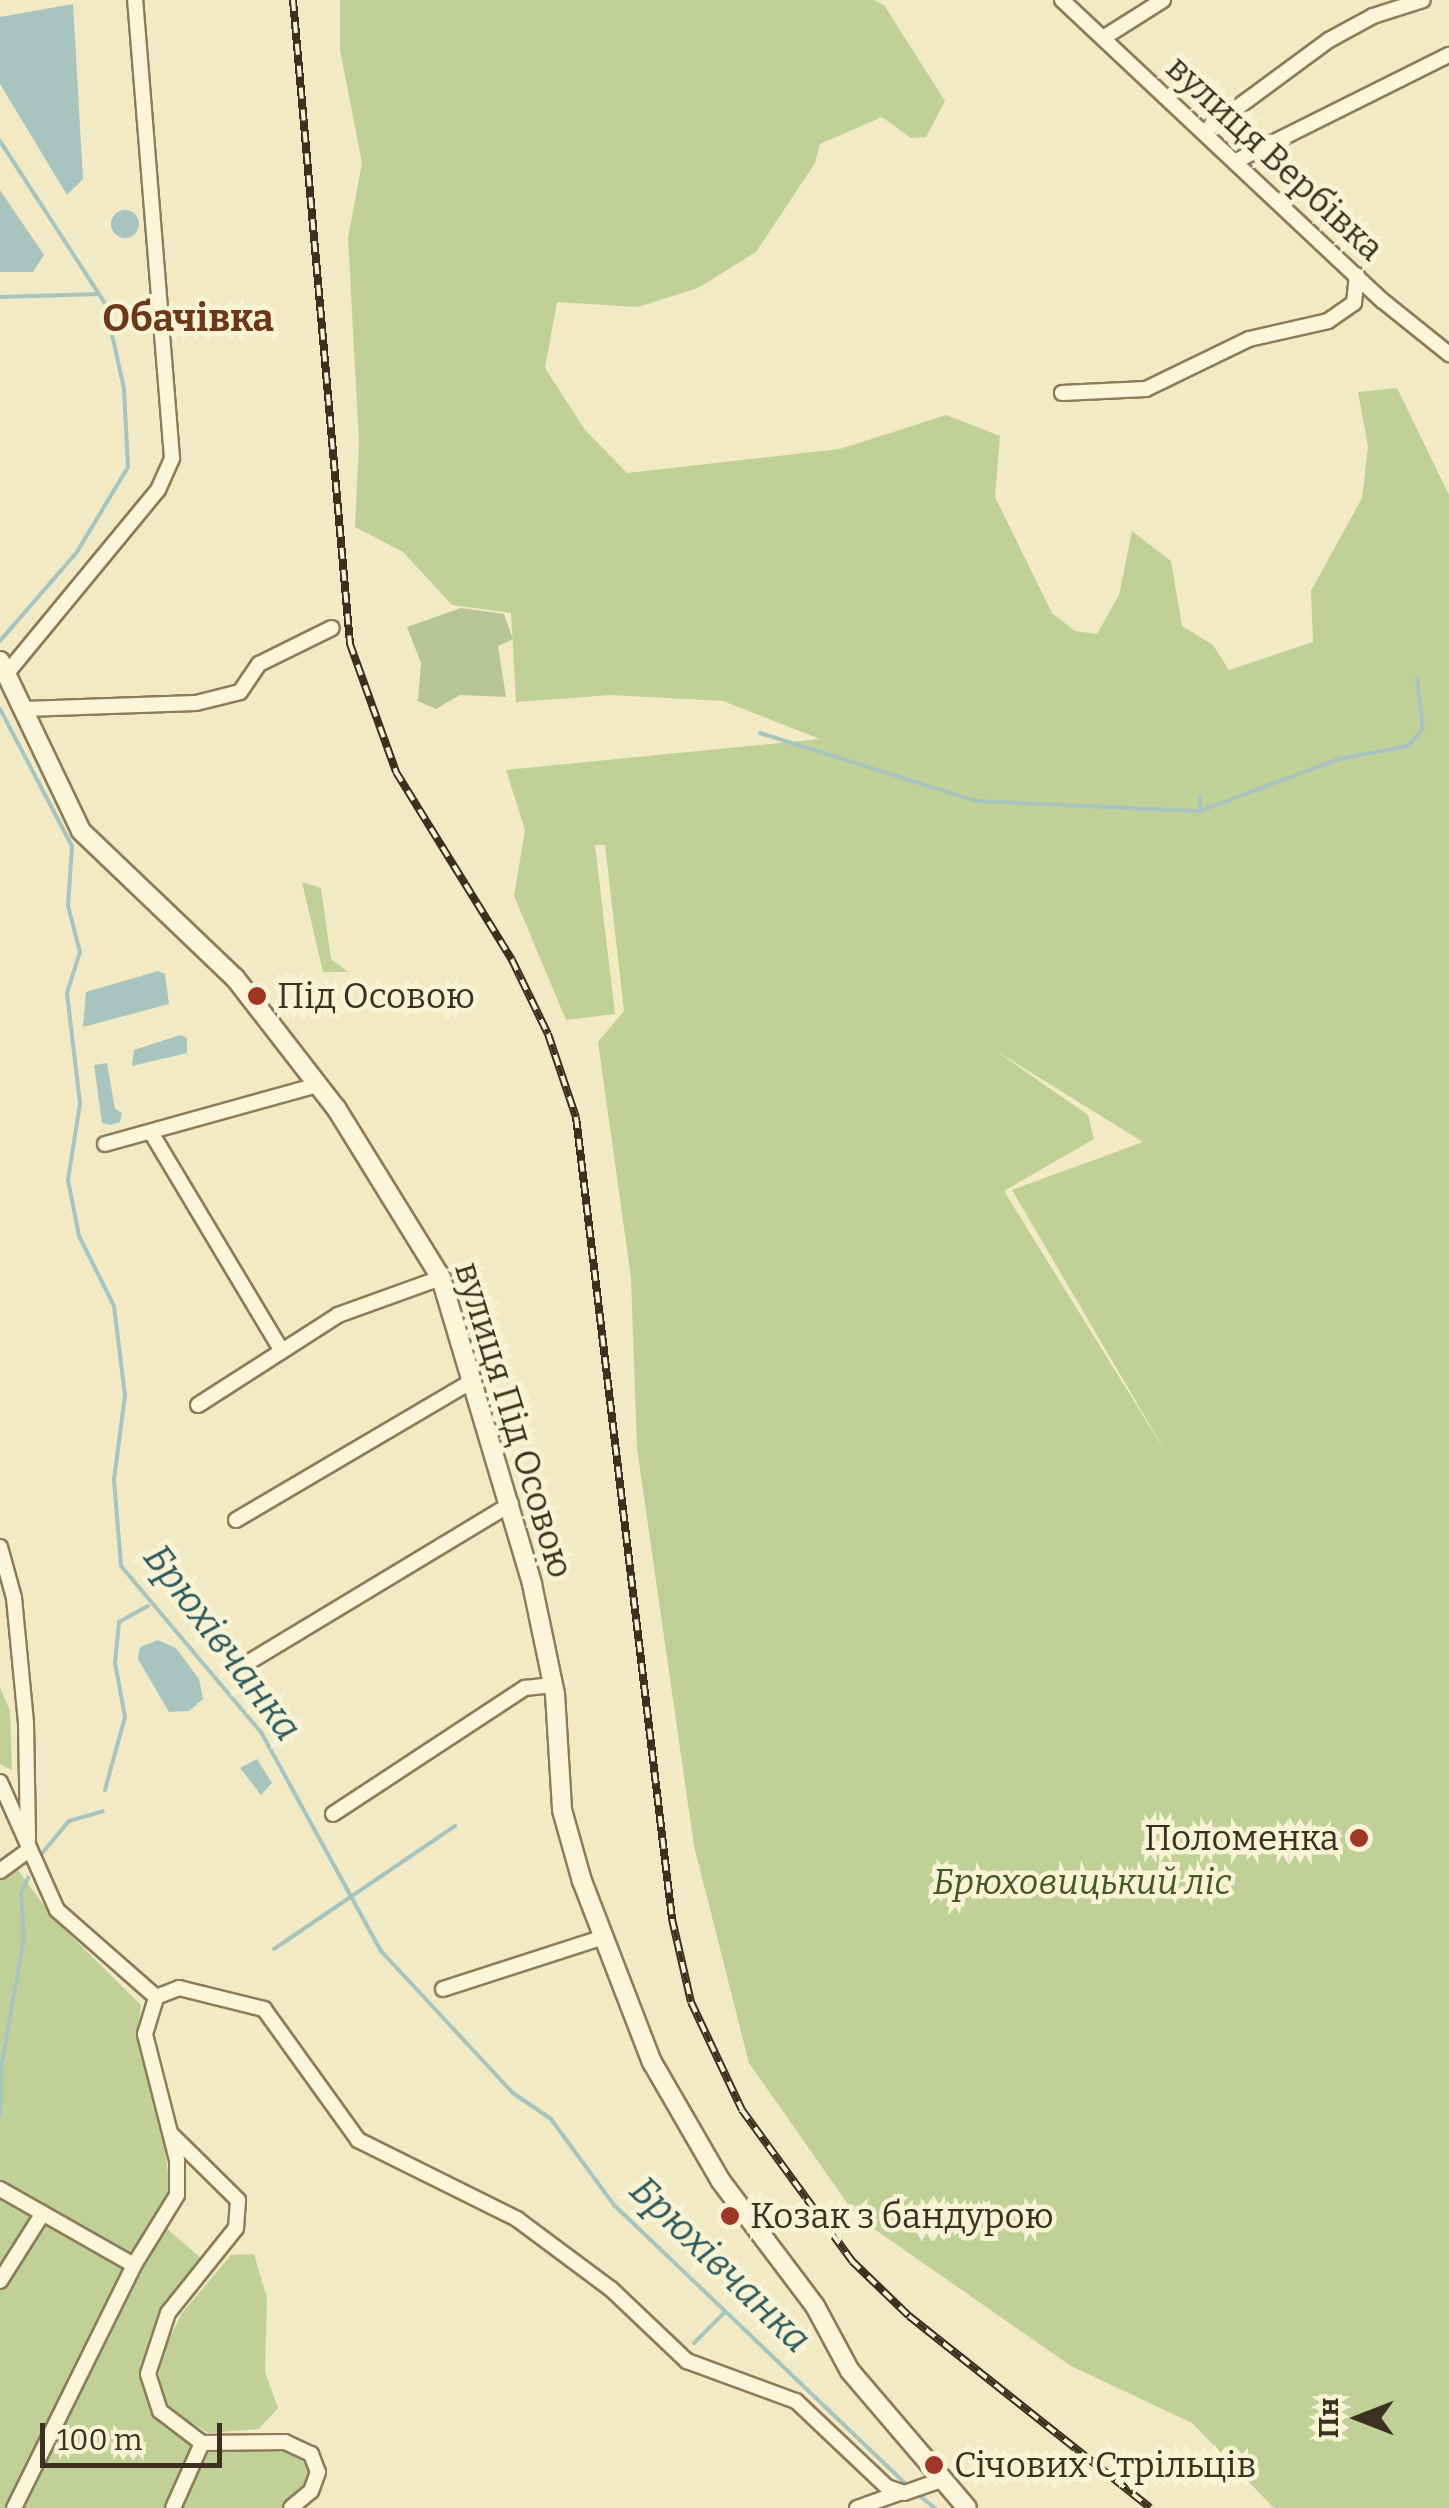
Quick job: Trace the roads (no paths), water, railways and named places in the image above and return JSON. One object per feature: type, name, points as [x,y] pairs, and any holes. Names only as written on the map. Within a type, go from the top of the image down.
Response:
[{"type":"street","points":[[4,667],[158,490],[172,458],[134,0]]},
{"type":"street","name":"вулиця Вербівка","points":[[1062,0],[1357,275],[1449,354]]},
{"type":"street","points":[[1103,38],[1163,0]]},
{"type":"street","points":[[1204,132],[1328,40],[1373,16],[1423,0]]},
{"type":"street","points":[[1236,162],[1449,55]]},
{"type":"street","points":[[1062,392],[1146,389],[1249,340],[1328,321],[1354,302],[1357,275]]},
{"type":"street","points":[[25,710],[196,703],[240,692],[258,664],[332,628]]},
{"type":"street","name":"вулиця Під Осовою","points":[[4,667],[81,831],[221,961],[318,1086],[441,1278],[512,1504],[553,1685],[562,1810],[604,1937],[676,2109],[815,2306],[850,2371],[931,2485],[967,2508]]},
{"type":"street","points":[[105,1144],[318,1086]]},
{"type":"street","points":[[152,1134],[282,1351]]},
{"type":"street","points":[[198,1405],[338,1315],[441,1278]]},
{"type":"street","points":[[236,1520],[474,1380]]},
{"type":"street","points":[[244,1666],[512,1504]]},
{"type":"street","points":[[0,1547],[14,1598],[26,1723],[28,1851]]},
{"type":"street","points":[[333,1814],[524,1688],[553,1685]]},
{"type":"street","points":[[0,1782],[58,1910],[156,1997]]},
{"type":"street","points":[[0,1871],[28,1851]]},
{"type":"street","points":[[443,1989],[604,1937]]},
{"type":"street","points":[[156,1997],[179,1988],[264,2009],[358,2140],[517,2219],[611,2289],[687,2361],[796,2400],[902,2493]]},
{"type":"street","points":[[14,2508],[134,2266],[177,2195],[170,2134],[145,2034],[156,1997]]},
{"type":"street","points":[[170,2134],[238,2200],[236,2228],[168,2313],[148,2374],[160,2412],[202,2443],[285,2442],[311,2454],[318,2472],[312,2490],[291,2508]]},
{"type":"street","points":[[0,2189],[134,2266]]},
{"type":"street","points":[[0,2281],[42,2213]]},
{"type":"street","points":[[172,2508],[202,2443]]},
{"type":"street","points":[[857,2508],[931,2485]]},
{"type":"water","points":[[73,4],[83,179],[67,195],[0,84],[0,17]]},
{"type":"water","points":[[0,190],[44,255],[33,272],[0,272]]},
{"type":"water","points":[[125,210],[135,214],[139,224],[135,234],[125,238],[115,234],[111,224],[115,214]]},
{"type":"water","points":[[158,971],[165,974],[169,1004],[83,1027],[86,992]]},
{"type":"water","points":[[180,1035],[187,1038],[187,1053],[132,1066],[134,1050]]},
{"type":"water","points":[[107,1063],[115,1109],[122,1113],[120,1122],[111,1125],[102,1123],[94,1065]]},
{"type":"water","points":[[158,1640],[176,1648],[199,1679],[203,1699],[189,1711],[169,1712],[138,1659],[140,1647]]},
{"type":"water","points":[[257,1759],[272,1783],[261,1795],[240,1768]]},
{"type":"waterway","points":[[0,141],[105,303],[124,389],[128,467],[77,552],[0,641]]},
{"type":"waterway","points":[[0,297],[99,294]]},
{"type":"waterway","points":[[760,733],[976,801],[1200,811],[1338,759],[1408,746],[1423,729],[1417,678]]},
{"type":"waterway","name":"Брюхівчанка","points":[[0,709],[72,846],[68,906],[80,952],[67,993],[80,1104],[68,1180],[79,1236],[114,1306],[125,1395],[114,1480],[121,1566],[261,1732],[381,1951],[513,2093],[551,2119],[614,2205],[908,2486]]},
{"type":"waterway","points":[[1200,796],[1200,811]]},
{"type":"waterway","points":[[105,1790],[125,1717],[115,1663],[119,1622],[148,1606]]},
{"type":"waterway","points":[[39,1857],[69,1821],[103,1811]]},
{"type":"waterway","points":[[274,1949],[455,1826]]},
{"type":"waterway","points":[[0,2116],[1,2068],[24,1937],[21,1893],[28,1878]]},
{"type":"waterway","points":[[694,2343],[725,2312]]},
{"type":"waterway","name":"Брюхівчанка","points":[[915,2492],[935,2508]]},
{"type":"railway","points":[[293,0],[350,644],[396,772],[512,960],[548,1034],[576,1117],[672,1919],[691,2002],[742,2110],[852,2261],[909,2316],[1150,2508]]},
{"type":"place","name":"Під Осовою","points":[[257,996]]},
{"type":"place","name":"Поломенка","points":[[1359,1838]]},
{"type":"place","name":"Козак з бандурою","points":[[730,2216]]},
{"type":"place","name":"Січових Стрільців","points":[[934,2465]]},
{"type":"district","name":"Обачівка","points":[[188,319]]},
{"type":"park label","name":"Брюховицький ліс","points":[[1082,1882]]}]
